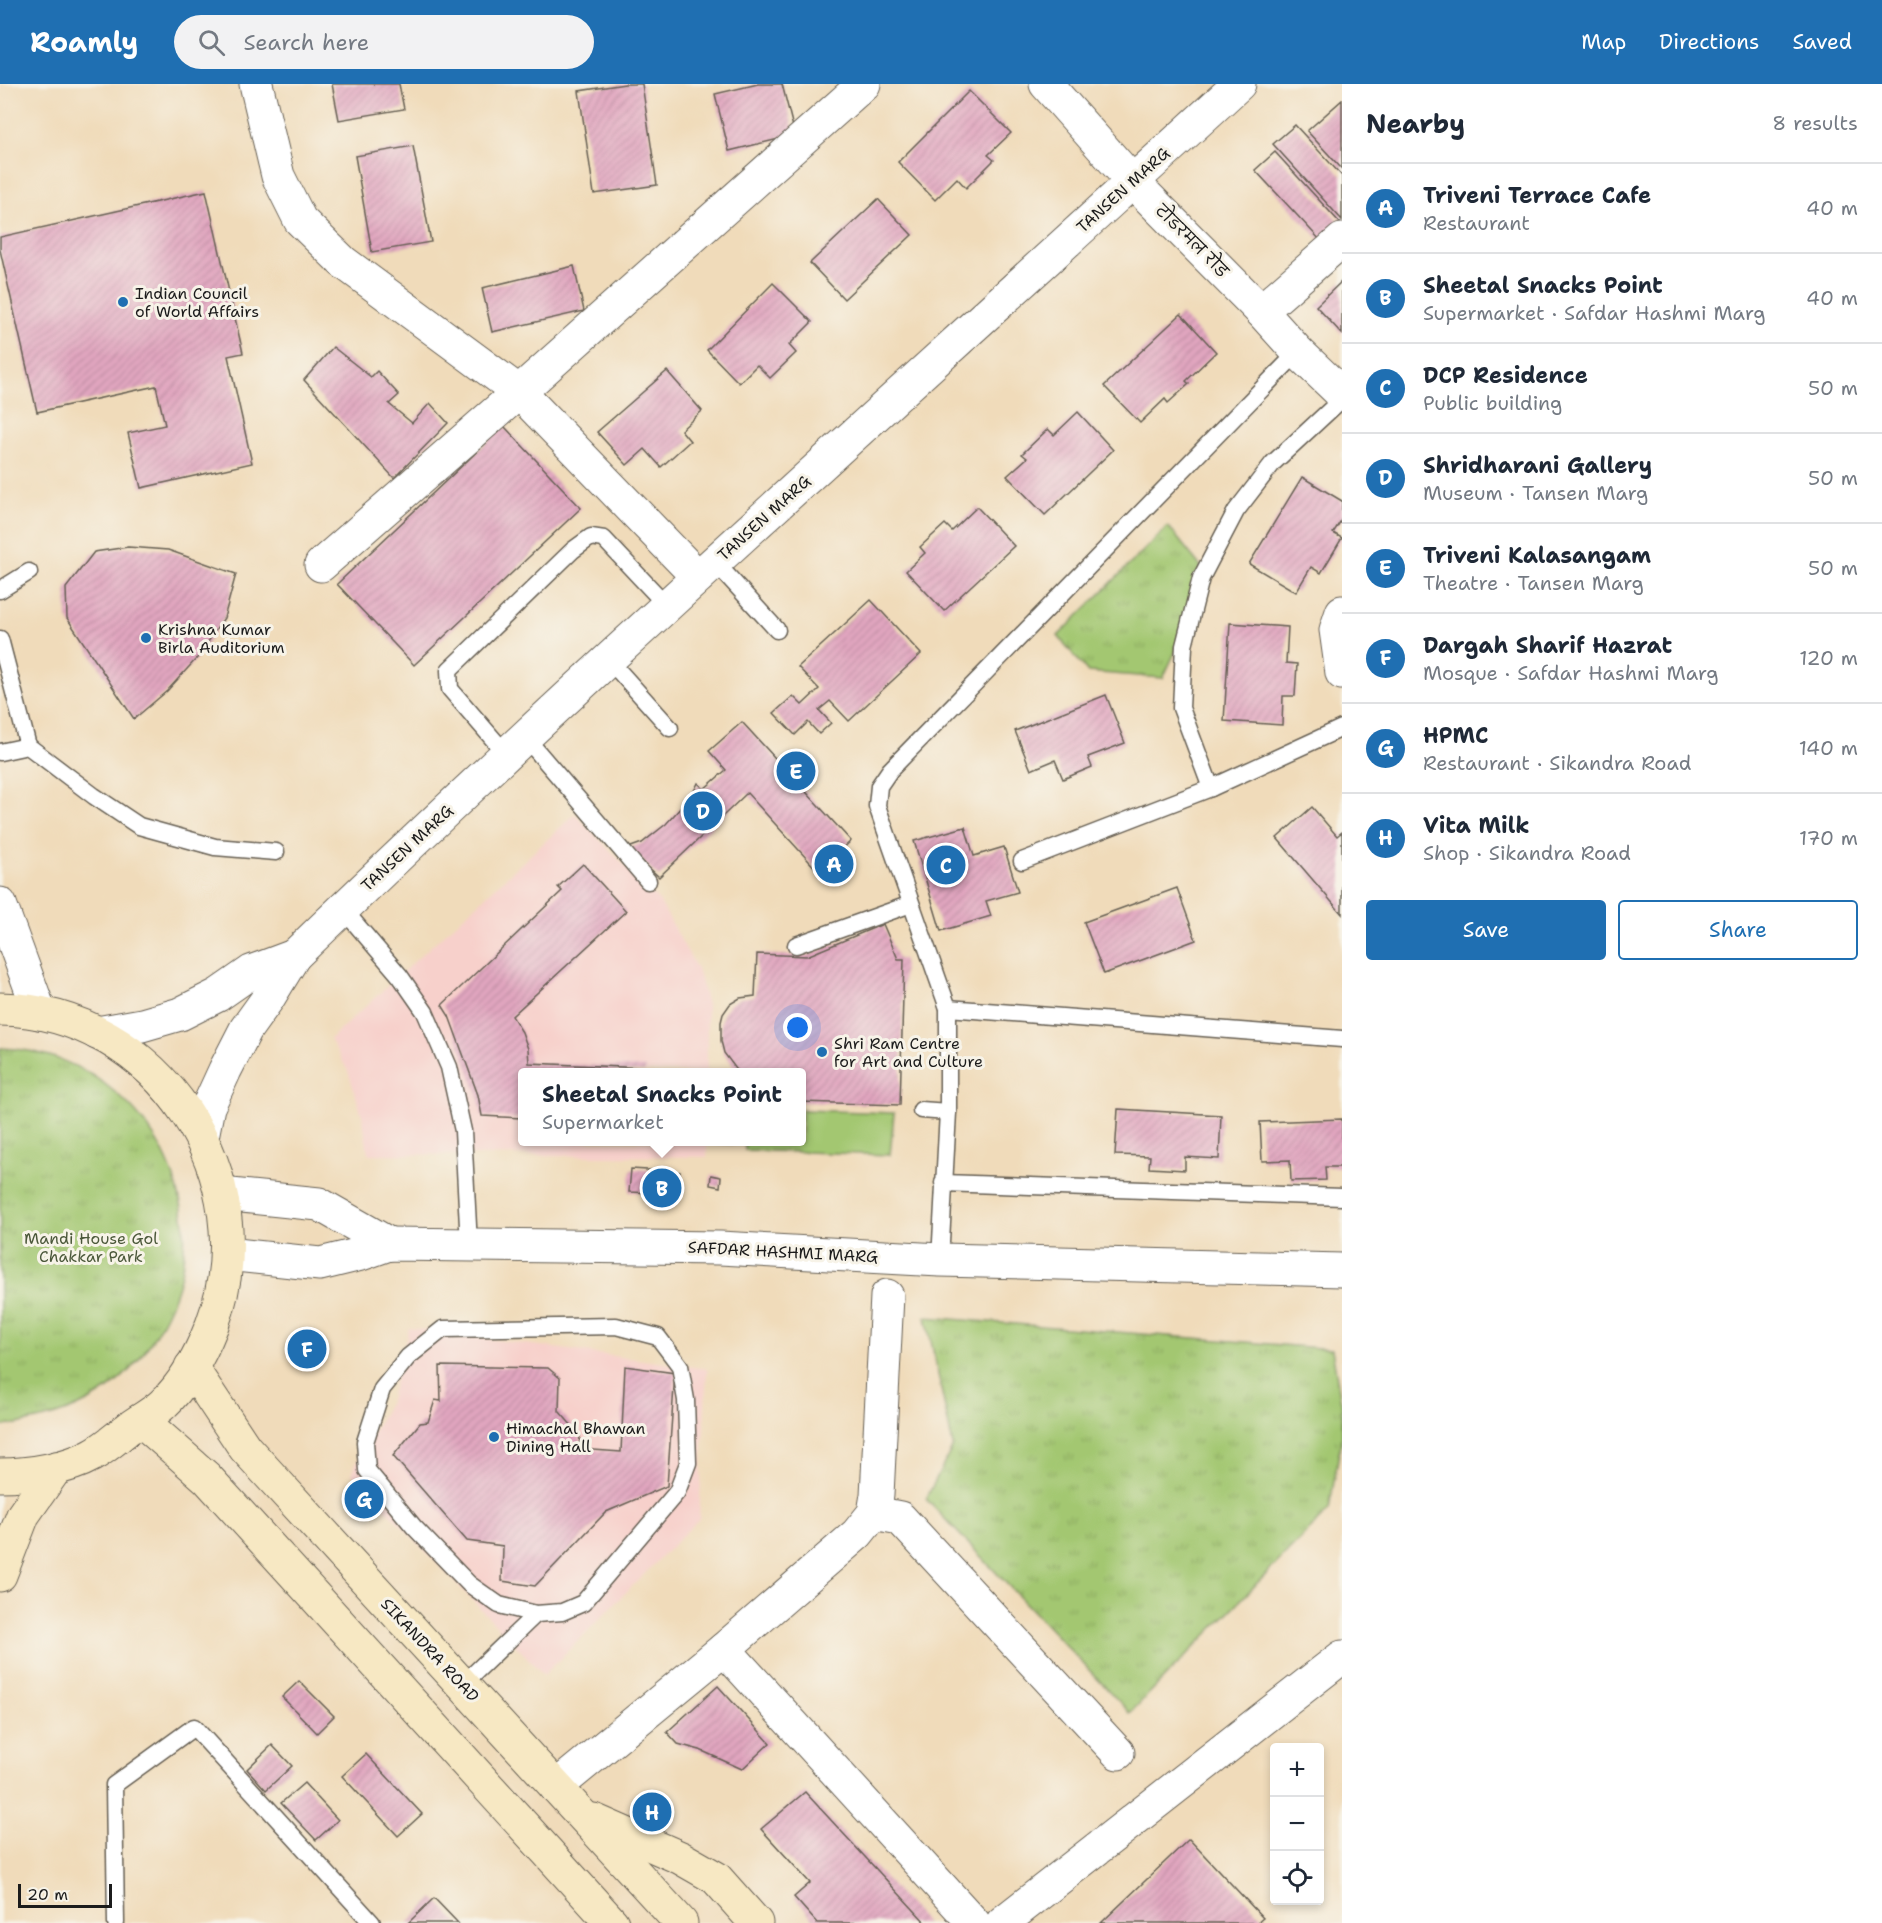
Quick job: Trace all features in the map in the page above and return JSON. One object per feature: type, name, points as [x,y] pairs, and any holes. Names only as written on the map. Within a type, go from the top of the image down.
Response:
[{"type":"main road","points":[[0,1476],[56,1468],[91,1455],[162,1405],[178,1387],[206,1341],[224,1284],[227,1254],[222,1194],[202,1137],[186,1112],[152,1072],[122,1048],[97,1033],[13,1005]]},
{"type":"main road","name":"SIKANDRA ROAD","points":[[191,1367],[245,1448],[681,1923]]},
{"type":"main road","points":[[141,1420],[207,1478],[612,1923]]},
{"type":"main road","points":[[0,1575],[23,1515],[56,1468]]},
{"type":"main road","points":[[581,1815],[681,1858],[716,1878],[756,1923]]},
{"type":"street","points":[[256,84],[278,176],[300,220],[343,262],[519,392],[707,569]]},
{"type":"street","points":[[321,565],[864,84]]},
{"type":"street","name":"टोडरमल रोड","points":[[1046,84],[1133,182],[1261,311],[1298,352],[1342,394]]},
{"type":"street","name":"TANSEN MARG","points":[[202,1137],[208,1107],[230,1060],[246,1029],[294,956],[666,606],[1239,84]]},
{"type":"street","points":[[1261,311],[1342,240]]},
{"type":"street","points":[[1342,612],[1336,630],[1342,673]]},
{"type":"street","points":[[0,904],[13,1005]]},
{"type":"street","name":"TANSEN MARG","points":[[97,1033],[142,1025],[180,1014],[218,995],[251,972],[294,956]]},
{"type":"street","points":[[222,1194],[319,1204],[389,1244]]},
{"type":"street","name":"SAFDAR HASHMI MARG","points":[[227,1254],[320,1264],[361,1254],[389,1244],[720,1248],[940,1260],[1342,1270]]},
{"type":"street","points":[[556,1787],[724,1649],[857,1534],[874,1513],[877,1495],[887,1296]]},
{"type":"street","points":[[874,1513],[900,1518],[1118,1753]]},
{"type":"street","points":[[724,1649],[974,1923]]},
{"type":"street","points":[[1002,1923],[1342,1657]]},
{"type":"lane","points":[[940,1260],[948,1112],[948,1008],[877,806],[879,786],[890,770],[1298,352]]},
{"type":"lane","points":[[1211,788],[1181,708],[1184,646],[1201,578],[1236,511],[1273,463],[1342,399]]},
{"type":"lane","points":[[648,881],[515,746],[450,689],[449,670],[573,550],[591,537],[604,539],[666,606]]},
{"type":"lane","points":[[707,569],[777,630]]},
{"type":"lane","points":[[0,590],[29,572]]},
{"type":"lane","points":[[0,639],[28,746],[75,783],[139,826],[214,847],[276,852]]},
{"type":"lane","points":[[609,660],[670,728]]},
{"type":"lane","points":[[1022,861],[1211,788],[1342,728]]},
{"type":"lane","points":[[0,752],[28,746]]},
{"type":"lane","points":[[796,945],[911,904]]},
{"type":"lane","points":[[343,909],[400,976],[425,1012],[449,1067],[463,1131],[469,1245]]},
{"type":"lane","points":[[948,1008],[1342,1039]]},
{"type":"lane","points":[[921,1110],[948,1112]]},
{"type":"lane","points":[[943,1183],[1342,1197]]},
{"type":"lane","points":[[462,1685],[536,1614],[562,1612],[583,1603],[677,1492],[688,1463],[686,1400],[680,1366],[658,1337],[616,1326],[443,1329],[408,1357],[382,1389],[365,1442],[367,1470],[414,1527],[469,1584],[499,1605],[536,1614]]},
{"type":"lane","points":[[116,1923],[114,1785],[194,1727],[372,1923]]},
{"type":"shaded area","points":[[575,814],[660,902],[697,969],[707,1004],[707,1068],[518,1068],[518,1146],[707,1146],[707,1157],[368,1154],[363,1119],[348,1071],[330,1039]]},
{"type":"shaded area","points":[[409,1328],[707,1369],[699,1519],[544,1675],[351,1473],[389,1403]]},
{"type":"green space","points":[[1168,526],[1210,578],[1163,678],[1088,672],[1058,636]]},
{"type":"green space","name":"Mandi House Gol Chakkar Park","points":[[0,1048],[32,1052],[62,1060],[104,1083],[134,1110],[162,1150],[172,1172],[179,1195],[184,1244],[182,1269],[169,1310],[157,1332],[132,1367],[108,1389],[88,1402],[41,1419],[4,1426],[0,1425]]},
{"type":"green space","points":[[806,1110],[894,1113],[890,1155],[745,1150],[745,1146],[806,1146]]},
{"type":"green space","points":[[926,1317],[1332,1349],[1342,1408],[1342,1436],[1329,1510],[1130,1713],[926,1499],[953,1446]]},
{"type":"building","points":[[332,84],[399,84],[404,109],[339,120]]},
{"type":"building","points":[[625,84],[642,84],[657,185],[594,194],[579,91]]},
{"type":"building","points":[[758,84],[782,84],[795,135],[729,151],[715,94]]},
{"type":"building","points":[[969,91],[1011,133],[988,155],[994,160],[966,188],[957,178],[935,200],[898,162]]},
{"type":"building","points":[[1342,100],[1342,169],[1307,131]]},
{"type":"building","points":[[1295,125],[1342,176],[1342,220],[1273,144]]},
{"type":"building","points":[[413,146],[431,242],[372,252],[355,156]]},
{"type":"building","points":[[1275,152],[1341,224],[1322,242],[1255,170]]},
{"type":"building","points":[[206,191],[243,353],[228,356],[252,463],[141,488],[128,433],[165,425],[156,386],[37,412],[0,250],[0,237]]},
{"type":"building","points":[[878,199],[912,235],[844,299],[810,263]]},
{"type":"building","points":[[574,266],[584,311],[492,332],[482,288]]},
{"type":"building","points":[[1342,281],[1342,334],[1316,306]]},
{"type":"building","points":[[773,283],[812,322],[789,345],[796,353],[770,378],[757,365],[739,383],[707,350]]},
{"type":"building","points":[[1181,314],[1216,352],[1186,381],[1189,384],[1168,403],[1165,399],[1140,423],[1104,386]]},
{"type":"building","points":[[333,347],[371,377],[377,371],[399,395],[389,404],[412,423],[430,403],[448,423],[394,478],[304,380]]},
{"type":"building","points":[[667,371],[702,411],[681,430],[690,441],[661,467],[645,449],[627,465],[597,432]]},
{"type":"building","points":[[1078,412],[1113,450],[1045,515],[1007,476],[1027,458],[1022,454],[1048,429],[1054,435]]},
{"type":"building","points":[[504,426],[581,508],[414,665],[337,584]]},
{"type":"building","points":[[1302,477],[1342,501],[1342,519],[1333,533],[1342,538],[1321,573],[1311,567],[1296,592],[1249,564]]},
{"type":"building","points":[[977,507],[1014,546],[944,611],[906,571],[925,553],[920,547],[945,524],[952,531]]},
{"type":"building","name":"Krishna Kumar Birla Auditorium","points":[[128,547],[168,550],[236,574],[224,618],[198,657],[167,691],[134,719],[67,618],[66,588],[94,552]]},
{"type":"building","points":[[871,600],[921,654],[849,721],[830,701],[819,710],[831,723],[819,734],[808,722],[795,735],[774,713],[793,696],[802,705],[819,689],[798,667]]},
{"type":"building","points":[[1230,623],[1288,627],[1286,663],[1297,664],[1295,696],[1283,696],[1282,725],[1224,721]]},
{"type":"building","points":[[1106,695],[1125,743],[1088,757],[1092,767],[1063,779],[1055,760],[1031,770],[1015,731]]},
{"type":"building","points":[[742,722],[851,841],[818,871],[747,793],[659,877],[628,848],[642,843],[666,824],[692,795],[698,783],[704,789],[726,770],[709,751]]},
{"type":"building","points":[[1312,807],[1337,836],[1342,832],[1342,914],[1277,838]]},
{"type":"building","points":[[965,827],[974,856],[1004,847],[1018,892],[986,901],[991,916],[941,931],[914,841]]},
{"type":"building","points":[[583,864],[626,911],[512,1016],[522,1032],[528,1049],[529,1063],[645,1068],[518,1068],[518,1118],[482,1116],[478,1095],[449,1016],[442,1005],[562,891],[558,887]]},
{"type":"building","points":[[1177,888],[1196,940],[1104,974],[1084,922]]},
{"type":"building","points":[[883,924],[898,959],[904,959],[900,1105],[806,1102],[806,1068],[735,1068],[724,1053],[721,1041],[723,1014],[730,1004],[740,998],[755,996],[757,954],[807,956]]},
{"type":"building","points":[[1118,1109],[1221,1115],[1219,1159],[1185,1157],[1185,1170],[1149,1168],[1150,1156],[1115,1155]]},
{"type":"building","points":[[1342,1119],[1342,1167],[1325,1167],[1326,1180],[1291,1181],[1290,1160],[1262,1161],[1260,1122]]},
{"type":"building","points":[[631,1169],[680,1172],[678,1194],[629,1192]]},
{"type":"building","points":[[711,1175],[721,1177],[720,1187],[710,1185]]},
{"type":"building","points":[[440,1366],[548,1368],[560,1378],[559,1411],[580,1435],[579,1449],[621,1452],[625,1366],[675,1373],[667,1486],[606,1512],[535,1586],[502,1581],[503,1546],[467,1541],[393,1456],[420,1423],[428,1422],[435,1400],[441,1401]]},
{"type":"building","points":[[299,1681],[334,1716],[317,1733],[282,1697]]},
{"type":"building","points":[[718,1686],[770,1743],[742,1769],[700,1750],[678,1744],[667,1732]]},
{"type":"building","points":[[272,1745],[292,1766],[266,1790],[247,1769]]},
{"type":"building","points":[[366,1754],[422,1814],[398,1836],[342,1776]]},
{"type":"building","points":[[304,1783],[338,1820],[316,1840],[281,1803]]},
{"type":"building","points":[[805,1792],[926,1923],[817,1923],[794,1897],[810,1883],[761,1829]]},
{"type":"building","points":[[1189,1839],[1263,1918],[1257,1923],[1101,1923]]},
{"type":"building","points":[[434,1898],[458,1923],[408,1923]]},
{"type":"place","name":"Indian Council of World Affairs","points":[[123,302]]},
{"type":"place","name":"Krishna Kumar Birla Auditorium","points":[[146,638]]},
{"type":"place","name":"Triveni Kalasangam","points":[[796,771]]},
{"type":"place","name":"Shridharani Gallery","points":[[703,811]]},
{"type":"place","name":"Triveni Terrace Cafe","points":[[834,864]]},
{"type":"place","name":"DCP Residence","points":[[946,865]]},
{"type":"place","name":"Shri Ram Centre for Art and Culture","points":[[822,1052]]},
{"type":"place","name":"Sheetal Snacks Point","points":[[662,1188]]},
{"type":"place","name":"Dargah Sharif Hazrat","points":[[307,1349]]},
{"type":"place","name":"Himachal Bhawan Dining Hall","points":[[494,1437]]},
{"type":"place","name":"HPMC","points":[[364,1499]]},
{"type":"place","name":"Vita Milk","points":[[652,1812]]}]
